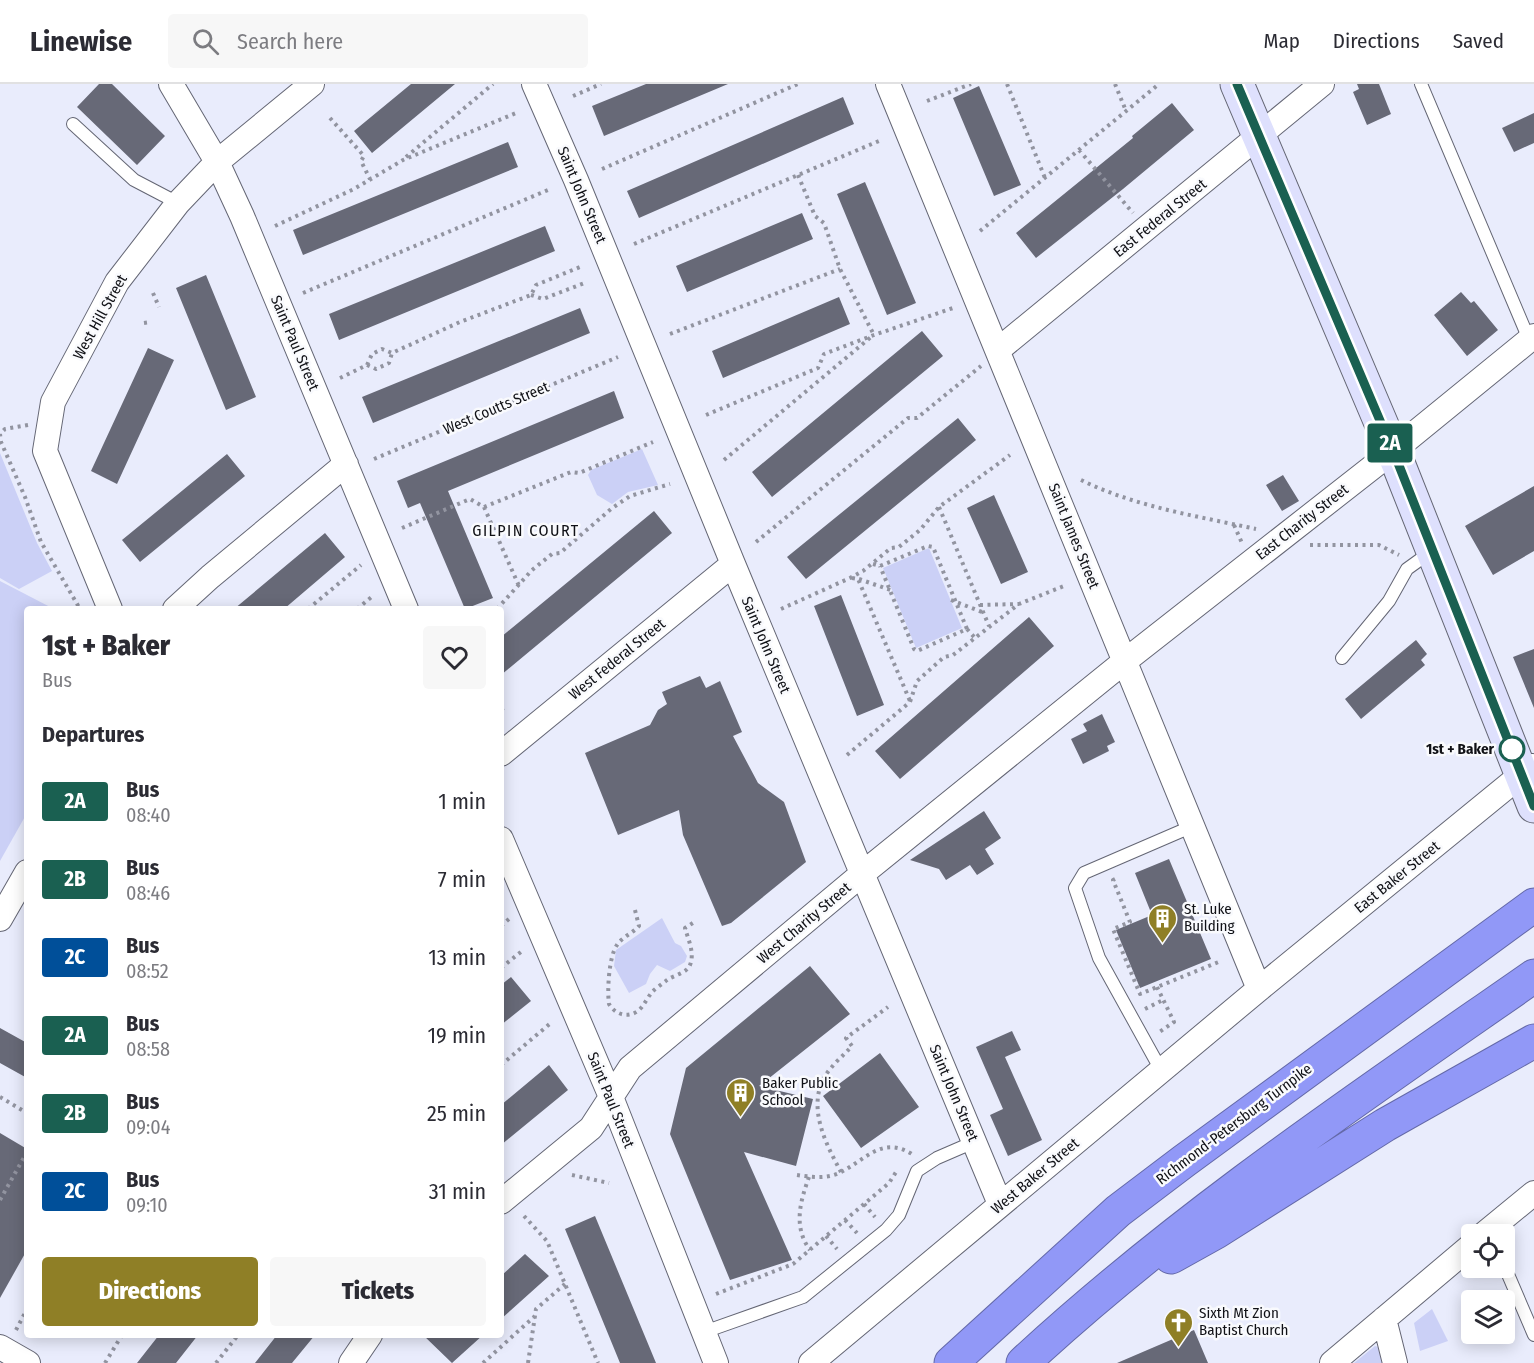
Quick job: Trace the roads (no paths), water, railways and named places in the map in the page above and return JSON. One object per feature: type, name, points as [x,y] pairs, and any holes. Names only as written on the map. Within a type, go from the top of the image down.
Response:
[{"type":"highway","name":"Richmond-Petersburg Turnpike","points":[[951,1363],[1118,1211],[1534,905]]},
{"type":"highway","points":[[1023,1363],[1086,1306],[1222,1197],[1534,976]]},
{"type":"highway","points":[[1086,1306],[1216,1232],[1385,1125],[1534,1041]]},
{"type":"street","name":"Saint Paul Street","points":[[171,84],[217,162],[242,216],[405,606]]},
{"type":"street","name":"West Hill Street","points":[[109,606],[45,451],[53,402],[117,282],[178,203],[217,162],[312,84]]},
{"type":"street","name":"Saint John Street","points":[[534,84],[645,345],[733,564],[1000,1204]]},
{"type":"street","name":"Saint James Street","points":[[888,84],[976,299],[990,358],[1125,661],[1259,988]]},
{"type":"street","points":[[1237,84],[1393,451],[1433,551],[1528,769],[1534,806]]},
{"type":"street","name":"East Federal Street","points":[[990,358],[1322,84]]},
{"type":"street","name":"East Charity Street","points":[[1125,661],[1533,342]]},
{"type":"street","points":[[178,606],[346,464]]},
{"type":"street","name":"West Federal Street","points":[[504,752],[733,564]]},
{"type":"street","name":"West Charity Street","points":[[504,1200],[591,1128],[630,1068],[862,874],[1125,661]]},
{"type":"street","name":"East Baker Street","points":[[1259,988],[1528,769]]},
{"type":"street","name":"Saint Paul Street","points":[[504,846],[611,1097],[716,1363]]},
{"type":"street","points":[[0,919],[24,877]]},
{"type":"street","name":"West Baker Street","points":[[811,1363],[1259,988]]},
{"type":"street","points":[[1498,1224],[1534,1193]]},
{"type":"street","points":[[1332,1363],[1461,1255]]},
{"type":"street","points":[[1384,1319],[1395,1363]]},
{"type":"street","points":[[351,1363],[368,1338]]},
{"type":"street","points":[[0,1347],[28,1363]]},
{"type":"lane","points":[[1421,84],[1533,342]]},
{"type":"lane","points":[[73,124],[134,180],[178,203]]},
{"type":"lane","points":[[1342,658],[1389,602],[1407,569],[1433,551]]},
{"type":"lane","points":[[1161,1070],[1099,958],[1075,888],[1084,873],[1193,826]]},
{"type":"lane","points":[[704,1332],[803,1297],[886,1230],[899,1215],[917,1171],[937,1158],[974,1142]]},
{"type":"lane","points":[[1510,1278],[1534,1335]]},
{"type":"place","name":"1st + Baker","points":[[1512,749]]},
{"type":"place","name":"St. Luke Building","points":[[1163,944]]},
{"type":"place","name":"Baker Public School","points":[[741,1118]]},
{"type":"place","name":"Sixth Mt Zion Baptist Church","points":[[1178,1348]]},
{"type":"district","name":"GILPIN COURT","points":[[526,530]]}]
